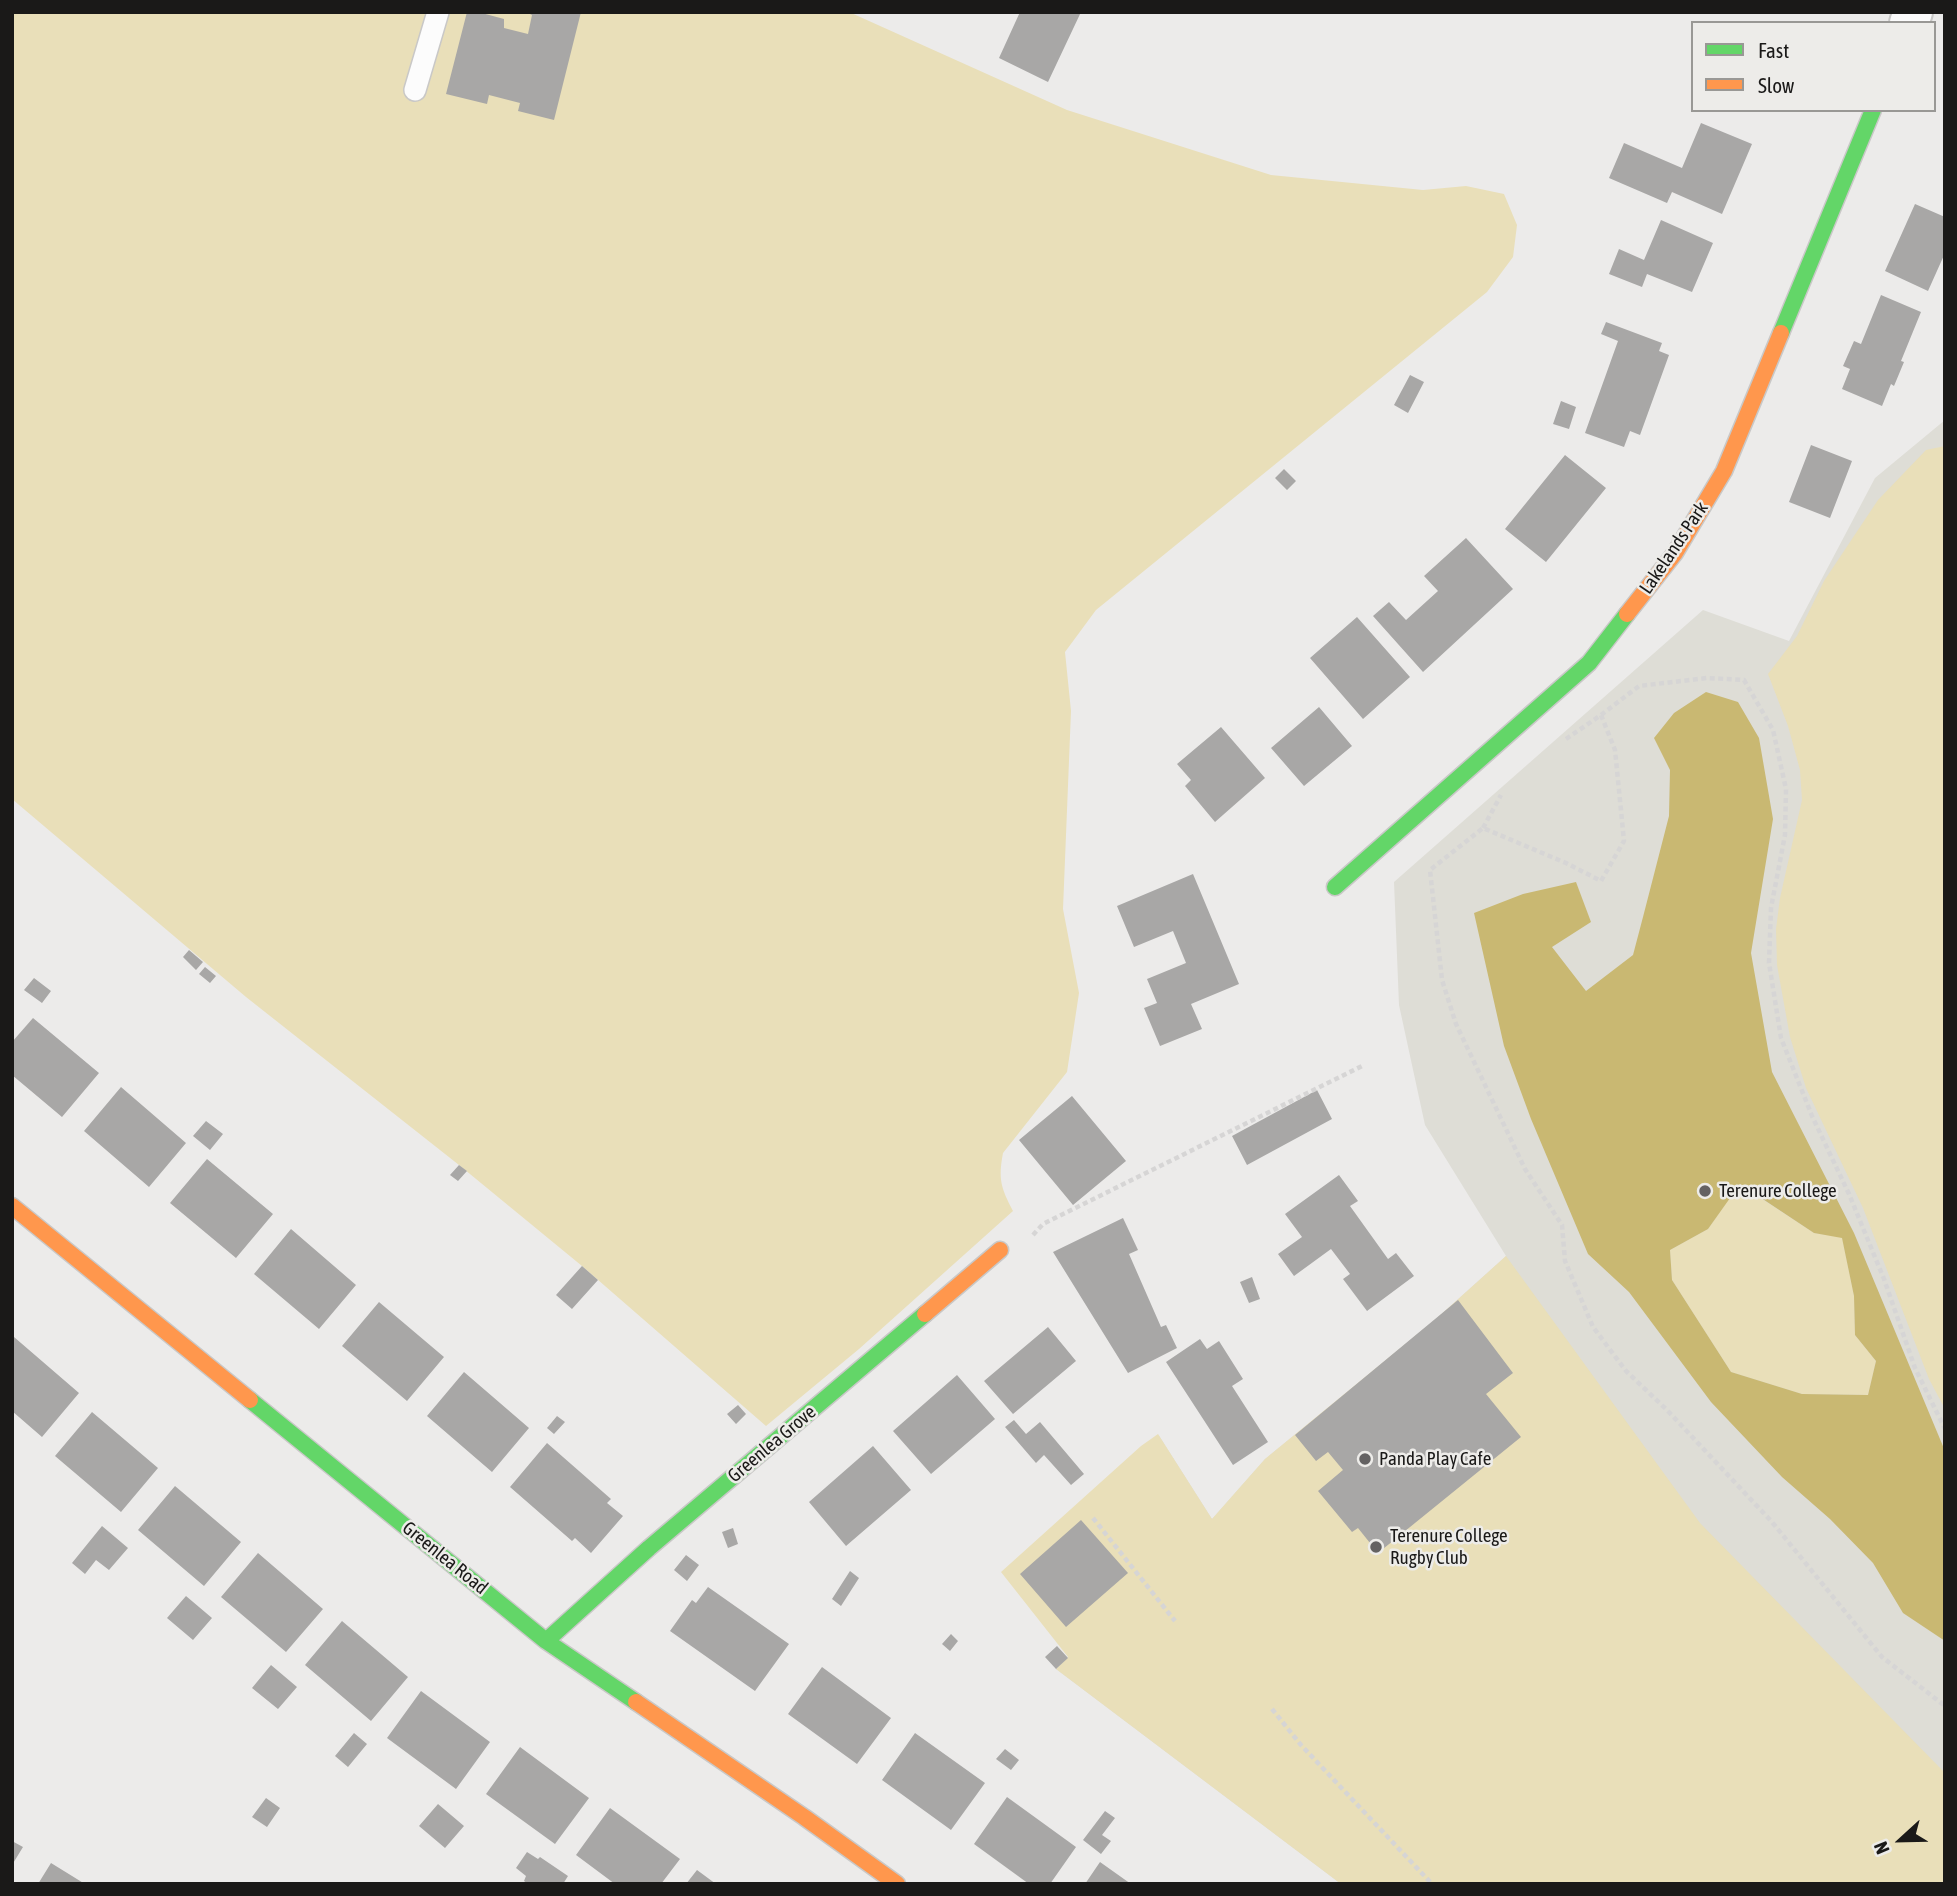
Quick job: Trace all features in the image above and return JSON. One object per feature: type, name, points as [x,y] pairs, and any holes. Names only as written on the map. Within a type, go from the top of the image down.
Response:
[{"type":"street","name":"Lakelands Park","points":[[1335,887],[1589,663],[1675,553],[1724,471],[1872,112]]},
{"type":"street","name":"Greenlea Road","points":[[12,1206],[546,1641],[804,1817],[897,1884]]},
{"type":"street","name":"Greenlea Grove","points":[[546,1641],[649,1548],[1000,1250]]},
{"type":"lane","points":[[415,90],[438,12]]},
{"type":"path","points":[[1559,744],[1639,686],[1707,678],[1744,680],[1773,730],[1786,789],[1784,835],[1771,908],[1769,963],[1781,1038],[1812,1116],[1849,1194],[1884,1279],[1915,1368],[1945,1429]]},
{"type":"path","points":[[1483,828],[1601,881],[1624,841],[1615,750],[1601,715]]},
{"type":"path","points":[[1508,787],[1501,794],[1483,828],[1430,870],[1442,980],[1456,1024],[1485,1088],[1525,1169],[1562,1225],[1565,1261],[1593,1327],[1626,1371],[1667,1410],[1772,1522],[1882,1657],[1945,1706]]},
{"type":"path","points":[[1030,1239],[1043,1224],[1364,1065]]},
{"type":"path","points":[[1093,1518],[1175,1621]]},
{"type":"path","points":[[1272,1709],[1301,1745],[1432,1884]]},
{"type":"shaded area","points":[[12,12],[849,12],[1067,110],[1271,175],[1423,190],[1466,186],[1504,194],[1517,225],[1513,257],[1487,292],[1096,610],[1065,652],[1071,711],[1063,909],[1079,993],[1067,1072],[1003,1153],[1002,1183],[1013,1211],[859,1349],[766,1426],[582,1266],[246,997],[12,799]]},
{"type":"shaded area","name":"Terenure College","points":[[1945,420],[1945,1884],[1341,1884],[1056,1669],[1197,1536],[1158,1434],[1212,1519],[1265,1459],[1436,1319],[1506,1256],[1425,1125],[1399,1005],[1394,882],[1703,610],[1789,641],[1875,478]]},
{"type":"shaded area","points":[[1945,446],[1945,1409],[1929,1379],[1863,1208],[1806,1088],[1790,1037],[1777,965],[1776,929],[1780,898],[1802,800],[1800,770],[1788,726],[1768,674],[1797,636],[1824,581],[1878,500],[1926,450]]},
{"type":"shaded area","points":[[1706,692],[1738,702],[1759,738],[1773,819],[1751,953],[1772,1072],[1854,1233],[1945,1451],[1945,1641],[1903,1613],[1873,1563],[1830,1519],[1782,1477],[1711,1402],[1629,1292],[1588,1254],[1531,1119],[1504,1046],[1474,913],[1523,894],[1576,882],[1591,922],[1552,947],[1586,991],[1633,955],[1669,816],[1670,770],[1654,738],[1674,713]],"holes":[[[1740,1184],[1814,1233],[1842,1238],[1854,1296],[1855,1335],[1876,1361],[1868,1395],[1802,1394],[1731,1372],[1672,1280],[1670,1250],[1708,1229]]]},
{"type":"shaded area","points":[[1739,1184],[1814,1233],[1842,1237],[1854,1296],[1855,1335],[1876,1361],[1868,1395],[1802,1394],[1731,1372],[1672,1280],[1670,1250],[1708,1229]]},
{"type":"shaded area","name":"Terenure College Rugby Club","points":[[1506,1256],[1700,1523],[1945,1773],[1945,1884],[1341,1884],[1056,1669],[1068,1657],[1001,1572],[1141,1446],[1158,1434],[1212,1519],[1265,1459],[1436,1319]]},
{"type":"building","points":[[467,12],[504,19],[504,28],[528,34],[532,15],[526,12],[581,12],[554,120],[518,111],[520,103],[489,95],[487,104],[446,94]]},
{"type":"building","points":[[1020,12],[1081,12],[1048,82],[999,58]]},
{"type":"building","points":[[1701,123],[1752,144],[1722,214],[1672,192],[1667,203],[1609,178],[1624,143],[1682,168]]},
{"type":"building","points":[[1915,204],[1945,217],[1945,253],[1928,291],[1885,271]]},
{"type":"building","points":[[1661,220],[1713,243],[1692,292],[1647,274],[1642,287],[1609,274],[1619,249],[1644,260]]},
{"type":"building","points":[[1881,295],[1921,312],[1901,361],[1904,362],[1882,406],[1842,389],[1850,369],[1843,366],[1854,341],[1861,344]]},
{"type":"building","points":[[1606,322],[1662,343],[1659,351],[1669,355],[1640,435],[1630,431],[1624,447],[1585,433],[1618,341],[1601,334]]},
{"type":"building","points":[[1410,375],[1424,382],[1408,413],[1394,405]]},
{"type":"building","points":[[1561,401],[1576,407],[1569,429],[1553,424]]},
{"type":"building","points":[[1811,445],[1852,461],[1830,518],[1789,502]]},
{"type":"building","points":[[1565,455],[1606,488],[1546,562],[1505,529]]},
{"type":"building","points":[[1284,469],[1296,481],[1287,490],[1275,478]]},
{"type":"building","points":[[1466,538],[1513,589],[1423,672],[1373,616],[1389,602],[1406,620],[1438,591],[1424,576]]},
{"type":"building","points":[[1357,617],[1410,677],[1363,719],[1310,658]]},
{"type":"building","points":[[1319,707],[1352,746],[1304,786],[1271,748]]},
{"type":"building","points":[[1221,727],[1265,778],[1215,822],[1185,786],[1191,780],[1177,764]]},
{"type":"building","points":[[1193,874],[1239,984],[1191,1004],[1202,1029],[1160,1046],[1144,1008],[1157,1003],[1147,979],[1186,963],[1173,931],[1134,947],[1117,906]]},
{"type":"building","points":[[189,950],[203,962],[196,970],[183,957]]},
{"type":"building","points":[[205,967],[216,976],[210,983],[199,974]]},
{"type":"building","points":[[34,978],[51,991],[42,1003],[24,990]]},
{"type":"building","points":[[33,1018],[99,1073],[62,1117],[12,1075],[12,1042]]},
{"type":"building","points":[[121,1087],[186,1143],[149,1187],[84,1131]]},
{"type":"building","points":[[1317,1090],[1332,1119],[1247,1165],[1232,1136]]},
{"type":"building","points":[[1072,1096],[1126,1161],[1073,1205],[1019,1140]]},
{"type":"building","points":[[206,1121],[223,1134],[210,1150],[193,1136]]},
{"type":"building","points":[[207,1159],[273,1214],[236,1258],[170,1203]]},
{"type":"building","points":[[459,1165],[467,1171],[458,1181],[450,1175]]},
{"type":"building","points":[[1339,1175],[1358,1201],[1350,1206],[1388,1259],[1396,1253],[1414,1276],[1367,1311],[1343,1279],[1350,1274],[1331,1249],[1294,1276],[1278,1254],[1302,1237],[1285,1214]]},
{"type":"building","points":[[1123,1218],[1138,1250],[1129,1254],[1161,1327],[1166,1325],[1177,1348],[1128,1373],[1053,1252]]},
{"type":"building","points":[[291,1229],[356,1285],[319,1329],[254,1274]]},
{"type":"building","points":[[582,1266],[598,1280],[572,1309],[556,1295]]},
{"type":"building","points":[[1252,1277],[1260,1299],[1249,1303],[1240,1282]]},
{"type":"building","points":[[1458,1300],[1513,1373],[1486,1394],[1521,1437],[1378,1553],[1358,1528],[1352,1532],[1318,1491],[1343,1470],[1328,1452],[1316,1461],[1295,1435]]},
{"type":"building","points":[[379,1302],[444,1357],[407,1401],[342,1346]]},
{"type":"building","points":[[1048,1327],[1076,1361],[1013,1414],[984,1381]]},
{"type":"building","points":[[14,1337],[79,1393],[42,1437],[12,1411]]},
{"type":"building","points":[[1200,1339],[1207,1349],[1219,1341],[1243,1379],[1232,1386],[1268,1442],[1233,1465],[1166,1362]]},
{"type":"building","points":[[464,1372],[529,1428],[492,1472],[427,1416]]},
{"type":"building","points":[[957,1375],[995,1419],[931,1474],[893,1431]]},
{"type":"building","points":[[738,1405],[746,1414],[736,1424],[727,1414]]},
{"type":"building","points":[[92,1412],[158,1468],[121,1512],[55,1456]]},
{"type":"building","points":[[557,1416],[565,1422],[554,1434],[547,1428]]},
{"type":"building","points":[[1014,1420],[1026,1434],[1040,1422],[1084,1474],[1071,1485],[1044,1455],[1036,1463],[1005,1427]]},
{"type":"building","points":[[547,1443],[611,1499],[607,1503],[623,1516],[591,1553],[575,1538],[572,1541],[510,1487]]},
{"type":"building","points":[[873,1446],[911,1490],[846,1546],[809,1502]]},
{"type":"building","points":[[175,1486],[241,1542],[204,1586],[138,1530]]},
{"type":"building","points":[[1081,1520],[1128,1573],[1066,1627],[1020,1574]]},
{"type":"building","points":[[102,1526],[128,1548],[109,1570],[96,1560],[85,1574],[72,1563]]},
{"type":"building","points":[[733,1528],[738,1544],[728,1548],[722,1532]]},
{"type":"building","points":[[258,1553],[323,1609],[286,1652],[221,1597]]},
{"type":"building","points":[[686,1555],[699,1565],[687,1581],[674,1570]]},
{"type":"building","points":[[850,1571],[859,1578],[841,1606],[832,1599]]},
{"type":"building","points":[[708,1587],[789,1644],[755,1691],[670,1631],[692,1600],[696,1603]]},
{"type":"building","points":[[186,1596],[212,1618],[193,1640],[167,1618]]},
{"type":"building","points":[[342,1621],[408,1677],[371,1721],[305,1665]]},
{"type":"building","points":[[951,1634],[958,1641],[950,1651],[942,1644]]},
{"type":"building","points":[[1057,1646],[1068,1658],[1056,1669],[1045,1657]]},
{"type":"building","points":[[271,1665],[297,1687],[278,1709],[252,1688]]},
{"type":"building","points":[[822,1667],[891,1718],[857,1764],[788,1714]]},
{"type":"building","points":[[421,1691],[490,1742],[456,1789],[387,1738]]},
{"type":"building","points":[[354,1733],[367,1744],[348,1767],[335,1756]]},
{"type":"building","points":[[915,1733],[985,1783],[951,1830],[882,1780]]},
{"type":"building","points":[[520,1747],[589,1798],[555,1844],[486,1794]]},
{"type":"building","points":[[1005,1749],[1019,1760],[1011,1770],[996,1759]]},
{"type":"building","points":[[1007,1797],[1076,1847],[1050,1884],[1029,1884],[974,1844]]},
{"type":"building","points":[[266,1798],[280,1808],[267,1827],[252,1817]]},
{"type":"building","points":[[438,1804],[464,1826],[445,1848],[419,1826]]},
{"type":"building","points":[[610,1808],[680,1859],[661,1884],[615,1884],[576,1855]]},
{"type":"building","points":[[1105,1811],[1115,1818],[1102,1835],[1111,1841],[1101,1854],[1083,1840]]},
{"type":"building","points":[[12,1841],[23,1847],[12,1865]]},
{"type":"building","points":[[527,1852],[538,1859],[540,1857],[568,1876],[563,1884],[528,1884],[524,1881],[526,1876],[516,1868]]},
{"type":"building","points":[[1100,1862],[1131,1884],[1085,1884]]},
{"type":"building","points":[[51,1863],[85,1884],[38,1884]]},
{"type":"building","points":[[697,1870],[716,1884],[686,1884]]},
{"type":"traffic: fast","points":[[1781,333],[1872,112]]},
{"type":"traffic: fast","points":[[1335,887],[1589,663],[1627,614]]},
{"type":"traffic: fast","points":[[546,1641],[649,1548],[925,1314]]},
{"type":"traffic: fast","points":[[250,1400],[546,1641],[636,1702]]},
{"type":"traffic: slow","points":[[1627,614],[1675,553],[1724,471],[1781,333]]},
{"type":"traffic: slow","points":[[12,1206],[250,1400]]},
{"type":"traffic: slow","points":[[925,1314],[1000,1250]]},
{"type":"traffic: slow","points":[[636,1702],[897,1884]]},
{"type":"place","name":"Terenure College","points":[[1705,1191]]},
{"type":"place","name":"Panda Play Cafe","points":[[1365,1459]]},
{"type":"place","name":"Terenure College Rugby Club","points":[[1376,1547]]}]
